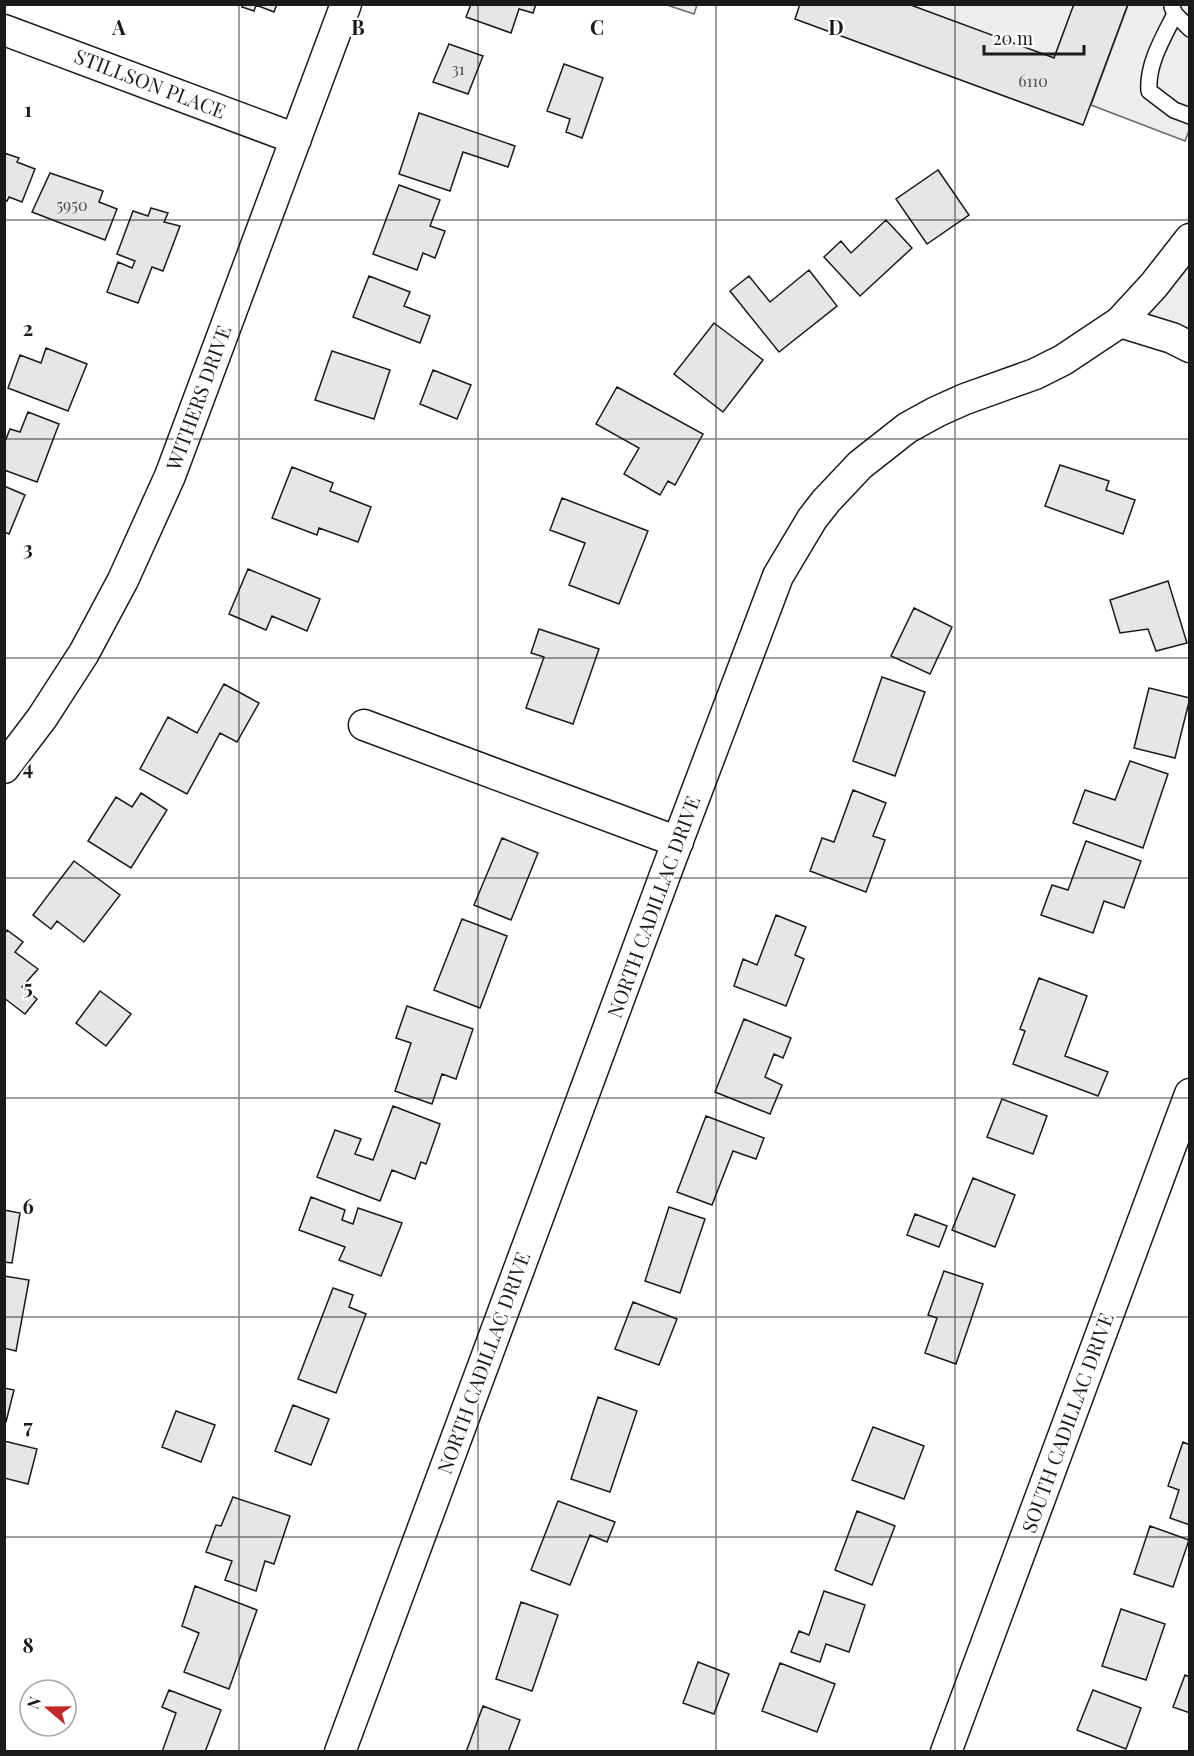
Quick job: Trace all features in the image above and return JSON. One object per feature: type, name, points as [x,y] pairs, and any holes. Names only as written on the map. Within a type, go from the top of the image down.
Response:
[{"type":"street","name":"WITHERS DRIVE","points":[[4,768],[42,718],[84,652],[123,580],[170,476],[346,4]]},
{"type":"street","name":"STILLSON PLACE","points":[[4,30],[296,139]]},
{"type":"street","name":"NORTH CADILLAC DRIVE","points":[[340,1752],[778,576],[812,519],[860,465],[907,428],[965,399],[1045,370],[1120,322],[1154,285],[1190,239]]},
{"type":"street","points":[[1120,322],[1172,338],[1190,348]]},
{"type":"street","points":[[364,725],[678,842]]},
{"type":"street","name":"SOUTH CADILLAC DRIVE","points":[[946,1752],[1190,1094]]},
{"type":"lane","points":[[1190,29],[1173,9],[1148,78],[1149,91],[1174,110],[1190,116]]},
{"type":"shaded area","points":[[697,4],[694,14],[667,5]]},
{"type":"shaded area","points":[[908,5],[1074,5],[1054,58]]},
{"type":"shaded area","points":[[1128,5],[1189,5],[1190,128],[1185,141],[1091,105]]},
{"type":"shaded area","points":[[1189,239],[1189,347],[1120,322]]},
{"type":"building","points":[[242,4],[277,4],[274,12],[256,5],[254,11],[242,7]]},
{"type":"building","points":[[471,4],[536,4],[533,13],[519,9],[511,33],[466,17]]},
{"type":"building","points":[[800,4],[908,4],[1054,58],[1074,4],[1128,4],[1083,125],[795,19]]},
{"type":"building","points":[[449,44],[483,56],[468,94],[433,82]]},
{"type":"building","points":[[564,64],[603,78],[582,138],[566,132],[570,119],[547,111]]},
{"type":"building","points":[[419,113],[515,146],[508,167],[463,152],[450,191],[399,174]]},
{"type":"building","points":[[4,153],[19,158],[17,162],[35,169],[22,202],[9,197],[7,201],[4,200]]},
{"type":"building","points":[[938,170],[969,215],[927,244],[896,199]]},
{"type":"building","points":[[50,173],[103,191],[99,202],[117,209],[105,240],[32,212]]},
{"type":"building","points":[[399,185],[440,200],[430,226],[445,231],[435,258],[423,253],[417,270],[373,254]]},
{"type":"building","points":[[151,208],[168,213],[164,222],[180,226],[163,271],[152,267],[138,303],[107,292],[118,262],[132,268],[135,261],[117,254],[133,211],[148,216]]},
{"type":"building","points":[[886,220],[912,248],[860,296],[824,257],[841,241],[851,253]]},
{"type":"building","points":[[809,270],[837,306],[779,352],[730,291],[749,276],[770,302]]},
{"type":"building","points":[[369,276],[410,292],[404,306],[430,316],[420,343],[353,317]]},
{"type":"building","points":[[714,323],[763,360],[723,412],[674,374]]},
{"type":"building","points":[[46,348],[87,364],[68,411],[8,388],[20,355],[41,363]]},
{"type":"building","points":[[332,351],[390,370],[374,419],[315,400]]},
{"type":"building","points":[[433,370],[471,385],[457,419],[420,404]]},
{"type":"building","points":[[617,387],[703,434],[675,485],[668,481],[660,495],[624,474],[639,448],[596,424]]},
{"type":"building","points":[[28,412],[59,424],[37,482],[4,470],[4,444],[10,429],[20,432]]},
{"type":"building","points":[[1060,465],[1109,481],[1106,490],[1135,500],[1123,534],[1045,506]]},
{"type":"building","points":[[292,467],[333,483],[330,491],[371,507],[358,542],[319,528],[317,535],[272,518]]},
{"type":"building","points":[[4,486],[25,495],[9,534],[4,532]]},
{"type":"building","points":[[562,498],[648,531],[619,604],[569,585],[585,543],[550,530]]},
{"type":"building","points":[[248,569],[320,599],[307,631],[272,616],[266,630],[229,614]]},
{"type":"building","points":[[1168,581],[1187,643],[1156,651],[1148,629],[1120,633],[1110,600]]},
{"type":"building","points":[[914,608],[952,627],[930,674],[891,656]]},
{"type":"building","points":[[539,629],[599,649],[573,724],[526,708],[544,657],[531,653]]},
{"type":"building","points":[[882,677],[925,692],[895,776],[853,761]]},
{"type":"building","points":[[224,684],[259,703],[237,742],[220,733],[187,794],[140,769],[168,717],[197,733]]},
{"type":"building","points":[[1149,688],[1190,698],[1175,758],[1134,748]]},
{"type":"building","points":[[1130,761],[1168,774],[1143,848],[1073,823],[1085,790],[1115,800]]},
{"type":"building","points":[[853,790],[886,803],[873,836],[885,840],[866,892],[810,871],[822,838],[834,842]]},
{"type":"building","points":[[141,793],[167,810],[131,868],[88,841],[116,797],[132,807]]},
{"type":"building","points":[[502,838],[538,853],[511,920],[474,905]]},
{"type":"building","points":[[1086,841],[1141,861],[1124,908],[1104,901],[1093,933],[1041,915],[1052,885],[1068,890]]},
{"type":"building","points":[[74,861],[120,895],[84,942],[57,921],[51,929],[33,915]]},
{"type":"building","points":[[776,915],[806,927],[795,955],[804,959],[786,1006],[734,986],[743,959],[757,965]]},
{"type":"building","points":[[462,919],[507,936],[480,1008],[434,990]]},
{"type":"building","points":[[7,930],[23,942],[15,952],[38,969],[22,987],[37,999],[25,1014],[4,998],[4,934]]},
{"type":"building","points":[[1039,978],[1087,996],[1065,1056],[1108,1072],[1098,1096],[1013,1064],[1025,1031],[1020,1029]]},
{"type":"building","points":[[100,991],[131,1014],[106,1046],[76,1023]]},
{"type":"building","points":[[407,1006],[473,1029],[456,1079],[442,1074],[432,1104],[395,1091],[411,1043],[396,1038]]},
{"type":"building","points":[[744,1019],[791,1038],[783,1058],[774,1054],[765,1077],[782,1085],[770,1114],[715,1092]]},
{"type":"building","points":[[1002,1099],[1047,1116],[1033,1154],[987,1137]]},
{"type":"building","points":[[393,1106],[440,1124],[426,1164],[421,1162],[415,1179],[392,1170],[380,1201],[317,1177],[335,1130],[361,1139],[355,1154],[373,1160]]},
{"type":"building","points":[[706,1116],[764,1138],[756,1159],[733,1151],[712,1205],[677,1192]]},
{"type":"building","points":[[973,1178],[1015,1195],[995,1247],[952,1230]]},
{"type":"building","points":[[311,1197],[345,1210],[342,1220],[353,1224],[358,1208],[402,1223],[381,1276],[339,1260],[345,1247],[299,1230]]},
{"type":"building","points":[[669,1207],[705,1219],[680,1293],[645,1281]]},
{"type":"building","points":[[4,1210],[20,1213],[12,1263],[4,1262]]},
{"type":"building","points":[[915,1214],[947,1226],[939,1247],[907,1235]]},
{"type":"building","points":[[944,1271],[983,1284],[956,1364],[925,1353],[937,1318],[928,1315]]},
{"type":"building","points":[[4,1276],[29,1280],[16,1351],[4,1348]]},
{"type":"building","points":[[333,1288],[353,1295],[349,1307],[366,1314],[336,1393],[298,1379]]},
{"type":"building","points":[[633,1302],[677,1319],[659,1365],[615,1349]]},
{"type":"building","points":[[4,1388],[14,1390],[6,1422],[4,1422]]},
{"type":"building","points":[[598,1397],[637,1411],[610,1492],[571,1479]]},
{"type":"building","points":[[293,1405],[329,1419],[311,1465],[275,1451]]},
{"type":"building","points":[[176,1411],[215,1425],[201,1462],[162,1447]]},
{"type":"building","points":[[873,1427],[924,1446],[904,1499],[852,1480]]},
{"type":"building","points":[[4,1441],[37,1449],[28,1484],[4,1478]]},
{"type":"building","points":[[1183,1442],[1190,1445],[1190,1525],[1170,1518],[1179,1490],[1168,1486]]},
{"type":"building","points":[[233,1497],[290,1516],[274,1564],[265,1561],[256,1591],[225,1580],[232,1561],[206,1552],[216,1525],[221,1526]]},
{"type":"building","points":[[558,1501],[615,1522],[607,1542],[590,1535],[570,1585],[531,1570]]},
{"type":"building","points":[[857,1511],[895,1526],[872,1585],[835,1570]]},
{"type":"building","points":[[1150,1526],[1189,1540],[1173,1587],[1134,1574]]},
{"type":"building","points":[[195,1586],[257,1610],[229,1689],[184,1672],[199,1633],[182,1626]]},
{"type":"building","points":[[824,1591],[865,1605],[849,1652],[826,1644],[820,1662],[791,1652],[799,1631],[809,1635]]},
{"type":"building","points":[[521,1602],[558,1615],[532,1691],[496,1679]]},
{"type":"building","points":[[1121,1609],[1165,1624],[1146,1680],[1102,1666]]},
{"type":"building","points":[[698,1662],[729,1674],[714,1714],[683,1703]]},
{"type":"building","points":[[780,1663],[835,1684],[817,1732],[762,1711]]},
{"type":"building","points":[[1185,1675],[1190,1677],[1190,1713],[1173,1707]]},
{"type":"building","points":[[169,1690],[221,1710],[205,1752],[162,1752],[176,1713],[162,1707]]},
{"type":"building","points":[[1093,1690],[1141,1708],[1126,1749],[1077,1730]]},
{"type":"building","points":[[483,1706],[520,1720],[508,1752],[466,1752]]}]
